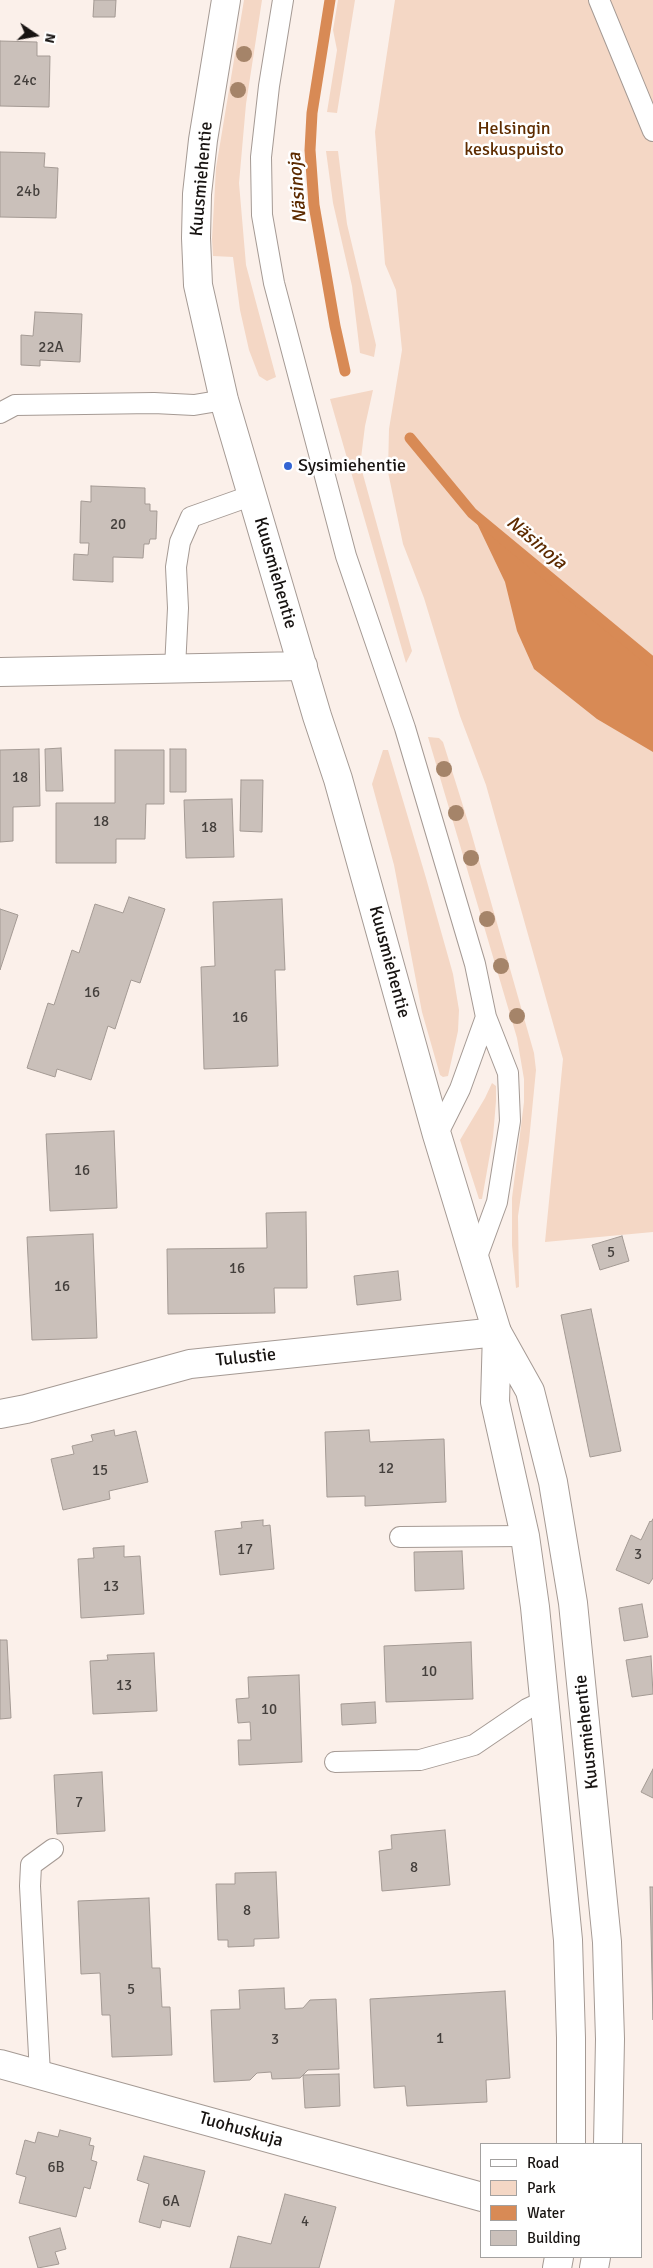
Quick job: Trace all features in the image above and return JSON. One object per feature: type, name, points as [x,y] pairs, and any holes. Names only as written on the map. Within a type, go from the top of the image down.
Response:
[{"type":"main road","name":"Kuusmiehentie","points":[[226,0],[203,140],[197,194],[198,285],[224,400],[338,778],[437,1135],[497,1332],[530,1391],[554,1482],[573,1603],[607,1942],[610,2039],[608,2143]]},
{"type":"main road","points":[[0,672],[303,666]]},
{"type":"main road","name":"Kuusmiehentie","points":[[497,1332],[495,1402],[525,1536],[546,1700],[568,1940],[571,2038],[570,2143]]},
{"type":"main road","name":"Tulustie","points":[[0,1414],[190,1364],[497,1332]]},
{"type":"main road","name":"Tuohuskuja","points":[[0,2064],[480,2196]]},
{"type":"lane","points":[[283,0],[269,86],[262,157],[262,215],[274,283],[346,556],[408,738],[475,964],[486,1017],[508,1073],[510,1121],[497,1202],[475,1262]]},
{"type":"lane","points":[[598,0],[653,131]]},
{"type":"lane","points":[[5,405],[154,403],[194,405],[224,400]]},
{"type":"lane","points":[[175,668],[178,608],[176,567],[180,542],[191,517],[253,495]]},
{"type":"lane","points":[[437,1135],[460,1089],[486,1017]]},
{"type":"lane","points":[[400,1537],[525,1536]]},
{"type":"lane","points":[[335,1762],[420,1760],[474,1745],[527,1709],[546,1700]]},
{"type":"lane","points":[[40,2074],[30,1886],[31,1864],[54,1849]]},
{"type":"green space","points":[[244,0],[262,0],[246,104],[239,183],[246,265],[276,377],[267,381],[259,376],[249,350],[240,310],[233,257],[213,256],[212,239],[216,168]]},
{"type":"green space","points":[[338,0],[355,0],[337,113],[327,112],[337,50],[333,30]]},
{"type":"green space","name":"Helsingin keskuspuisto","points":[[395,0],[653,0],[653,1232],[545,1242],[563,1059],[486,785],[460,716],[424,598],[403,544],[388,472],[389,429],[402,350],[396,290],[385,264],[375,132]]},
{"type":"green space","points":[[326,151],[338,151],[347,224],[376,345],[374,357],[360,353],[352,286],[333,203]]},
{"type":"green space","points":[[373,390],[365,426],[361,458],[362,471],[412,651],[406,663],[330,399]]},
{"type":"green space","points":[[428,737],[439,738],[443,742],[469,825],[534,1053],[536,1070],[529,1141],[518,1216],[519,1287],[516,1288],[512,1245],[512,1198],[524,1102],[524,1079],[517,1038]]},
{"type":"green space","points":[[383,750],[388,750],[453,974],[459,1010],[458,1031],[448,1076],[443,1077],[440,1075],[422,1012],[394,865],[372,784]]},
{"type":"green space","points":[[492,1083],[496,1086],[493,1137],[482,1199],[479,1199],[460,1140]]},
{"type":"water","points":[[472,513],[653,663],[653,752],[597,719],[534,669],[517,631],[505,582]]},
{"type":"building","points":[[94,0],[116,0],[115,17],[93,17]]},
{"type":"building","points":[[0,41],[37,42],[37,56],[50,56],[49,107],[0,106]]},
{"type":"building","points":[[0,152],[45,153],[44,167],[58,168],[56,218],[0,217]]},
{"type":"building","points":[[35,312],[82,314],[80,362],[40,360],[40,366],[21,365],[21,335],[33,336]]},
{"type":"building","points":[[91,486],[145,488],[145,504],[150,504],[150,511],[157,511],[156,539],[150,539],[149,544],[144,544],[143,558],[113,557],[113,582],[73,580],[74,554],[88,555],[89,543],[80,543],[81,501],[91,502]]},
{"type":"building","points":[[61,748],[63,791],[46,791],[45,749]]},
{"type":"building","points":[[39,749],[40,806],[13,807],[13,841],[0,842],[0,750]]},
{"type":"building","points":[[170,749],[186,749],[186,792],[170,792]]},
{"type":"building","points":[[115,750],[164,750],[164,804],[146,804],[145,839],[116,839],[116,863],[56,863],[56,803],[115,803]]},
{"type":"building","points":[[241,780],[263,780],[262,832],[240,831]]},
{"type":"building","points":[[232,799],[234,857],[186,858],[184,800]]},
{"type":"building","points":[[129,897],[165,909],[140,983],[131,980],[115,1029],[108,1026],[91,1080],[57,1069],[55,1077],[27,1068],[48,1003],[54,1005],[72,950],[79,953],[95,904],[123,913]]},
{"type":"building","points":[[282,899],[285,970],[275,970],[278,1066],[204,1069],[201,967],[215,966],[213,902]]},
{"type":"building","points":[[0,909],[18,915],[0,970]]},
{"type":"building","points":[[114,1131],[117,1208],[50,1211],[46,1134]]},
{"type":"building","points":[[306,1212],[307,1288],[274,1288],[275,1313],[168,1314],[167,1249],[267,1248],[266,1213]]},
{"type":"building","points":[[93,1234],[97,1338],[32,1340],[27,1237]]},
{"type":"building","points":[[622,1236],[629,1261],[600,1270],[592,1245]]},
{"type":"building","points":[[398,1271],[401,1300],[357,1305],[354,1276]]},
{"type":"building","points":[[591,1309],[621,1451],[590,1457],[561,1315]]},
{"type":"building","points":[[114,1430],[115,1436],[136,1431],[148,1482],[109,1491],[110,1499],[63,1510],[51,1459],[74,1454],[72,1446],[93,1441],[91,1435]]},
{"type":"building","points":[[369,1430],[370,1442],[444,1439],[446,1502],[365,1506],[365,1496],[327,1497],[325,1432]]},
{"type":"building","points":[[653,1519],[653,1578],[649,1584],[616,1570],[631,1535],[641,1540],[650,1521]]},
{"type":"building","points":[[263,1520],[263,1526],[270,1525],[274,1569],[220,1575],[215,1531],[242,1528],[241,1522]]},
{"type":"building","points":[[124,1546],[124,1557],[140,1556],[144,1614],[81,1618],[78,1559],[94,1558],[93,1548]]},
{"type":"building","points":[[462,1551],[464,1589],[415,1591],[414,1552]]},
{"type":"building","points":[[642,1604],[648,1637],[624,1641],[619,1608]]},
{"type":"building","points":[[0,1640],[7,1640],[11,1718],[0,1719]]},
{"type":"building","points":[[471,1642],[473,1699],[386,1702],[384,1646]]},
{"type":"building","points":[[154,1653],[157,1711],[93,1714],[90,1661],[108,1660],[107,1655]]},
{"type":"building","points":[[651,1656],[653,1694],[632,1697],[626,1660]]},
{"type":"building","points":[[299,1675],[302,1762],[239,1765],[238,1740],[251,1740],[250,1722],[238,1723],[236,1699],[249,1698],[248,1677]]},
{"type":"building","points":[[375,1702],[376,1723],[342,1725],[341,1704]]},
{"type":"building","points":[[653,1769],[653,1798],[641,1792]]},
{"type":"building","points":[[102,1772],[105,1831],[57,1834],[54,1775]]},
{"type":"building","points":[[445,1830],[450,1885],[382,1891],[379,1851],[392,1849],[391,1835]]},
{"type":"building","points":[[276,1872],[279,1938],[254,1939],[254,1946],[228,1947],[228,1940],[218,1940],[216,1884],[235,1884],[235,1873]]},
{"type":"building","points":[[650,1887],[653,1887],[653,2020]]},
{"type":"building","points":[[149,1898],[152,1968],[160,1968],[162,2007],[170,2007],[172,2055],[112,2057],[110,2015],[102,2015],[100,1973],[81,1974],[78,1901]]},
{"type":"building","points":[[284,1988],[285,2009],[303,2008],[310,2000],[336,1999],[339,2069],[308,2070],[300,2078],[272,2079],[271,2072],[257,2073],[250,2080],[214,2082],[211,2010],[240,2009],[239,1990]]},
{"type":"building","points":[[505,1991],[510,2078],[486,2080],[487,2102],[407,2106],[405,2086],[374,2088],[370,1999]]},
{"type":"building","points":[[339,2074],[340,2106],[305,2108],[303,2075]]},
{"type":"building","points":[[60,2130],[91,2138],[89,2145],[94,2146],[91,2160],[97,2162],[90,2189],[84,2187],[76,2217],[19,2203],[26,2177],[16,2174],[25,2140],[35,2143],[38,2132],[58,2137]]},
{"type":"building","points":[[144,2156],[205,2171],[190,2227],[162,2220],[160,2228],[139,2222],[149,2184],[137,2180]]},
{"type":"building","points":[[285,2194],[336,2207],[319,2268],[230,2268],[238,2236],[271,2244]]},
{"type":"building","points":[[60,2228],[66,2249],[55,2252],[59,2264],[38,2268],[29,2237]]},
{"type":"waterway","name":"Näsinoja","points":[[330,0],[312,113],[310,150],[314,205],[335,326],[345,371]]},
{"type":"waterway","name":"Näsinoja","points":[[410,438],[472,513],[653,663]]},
{"type":"place","name":"Sysimiehentie","points":[[288,466]]}]
